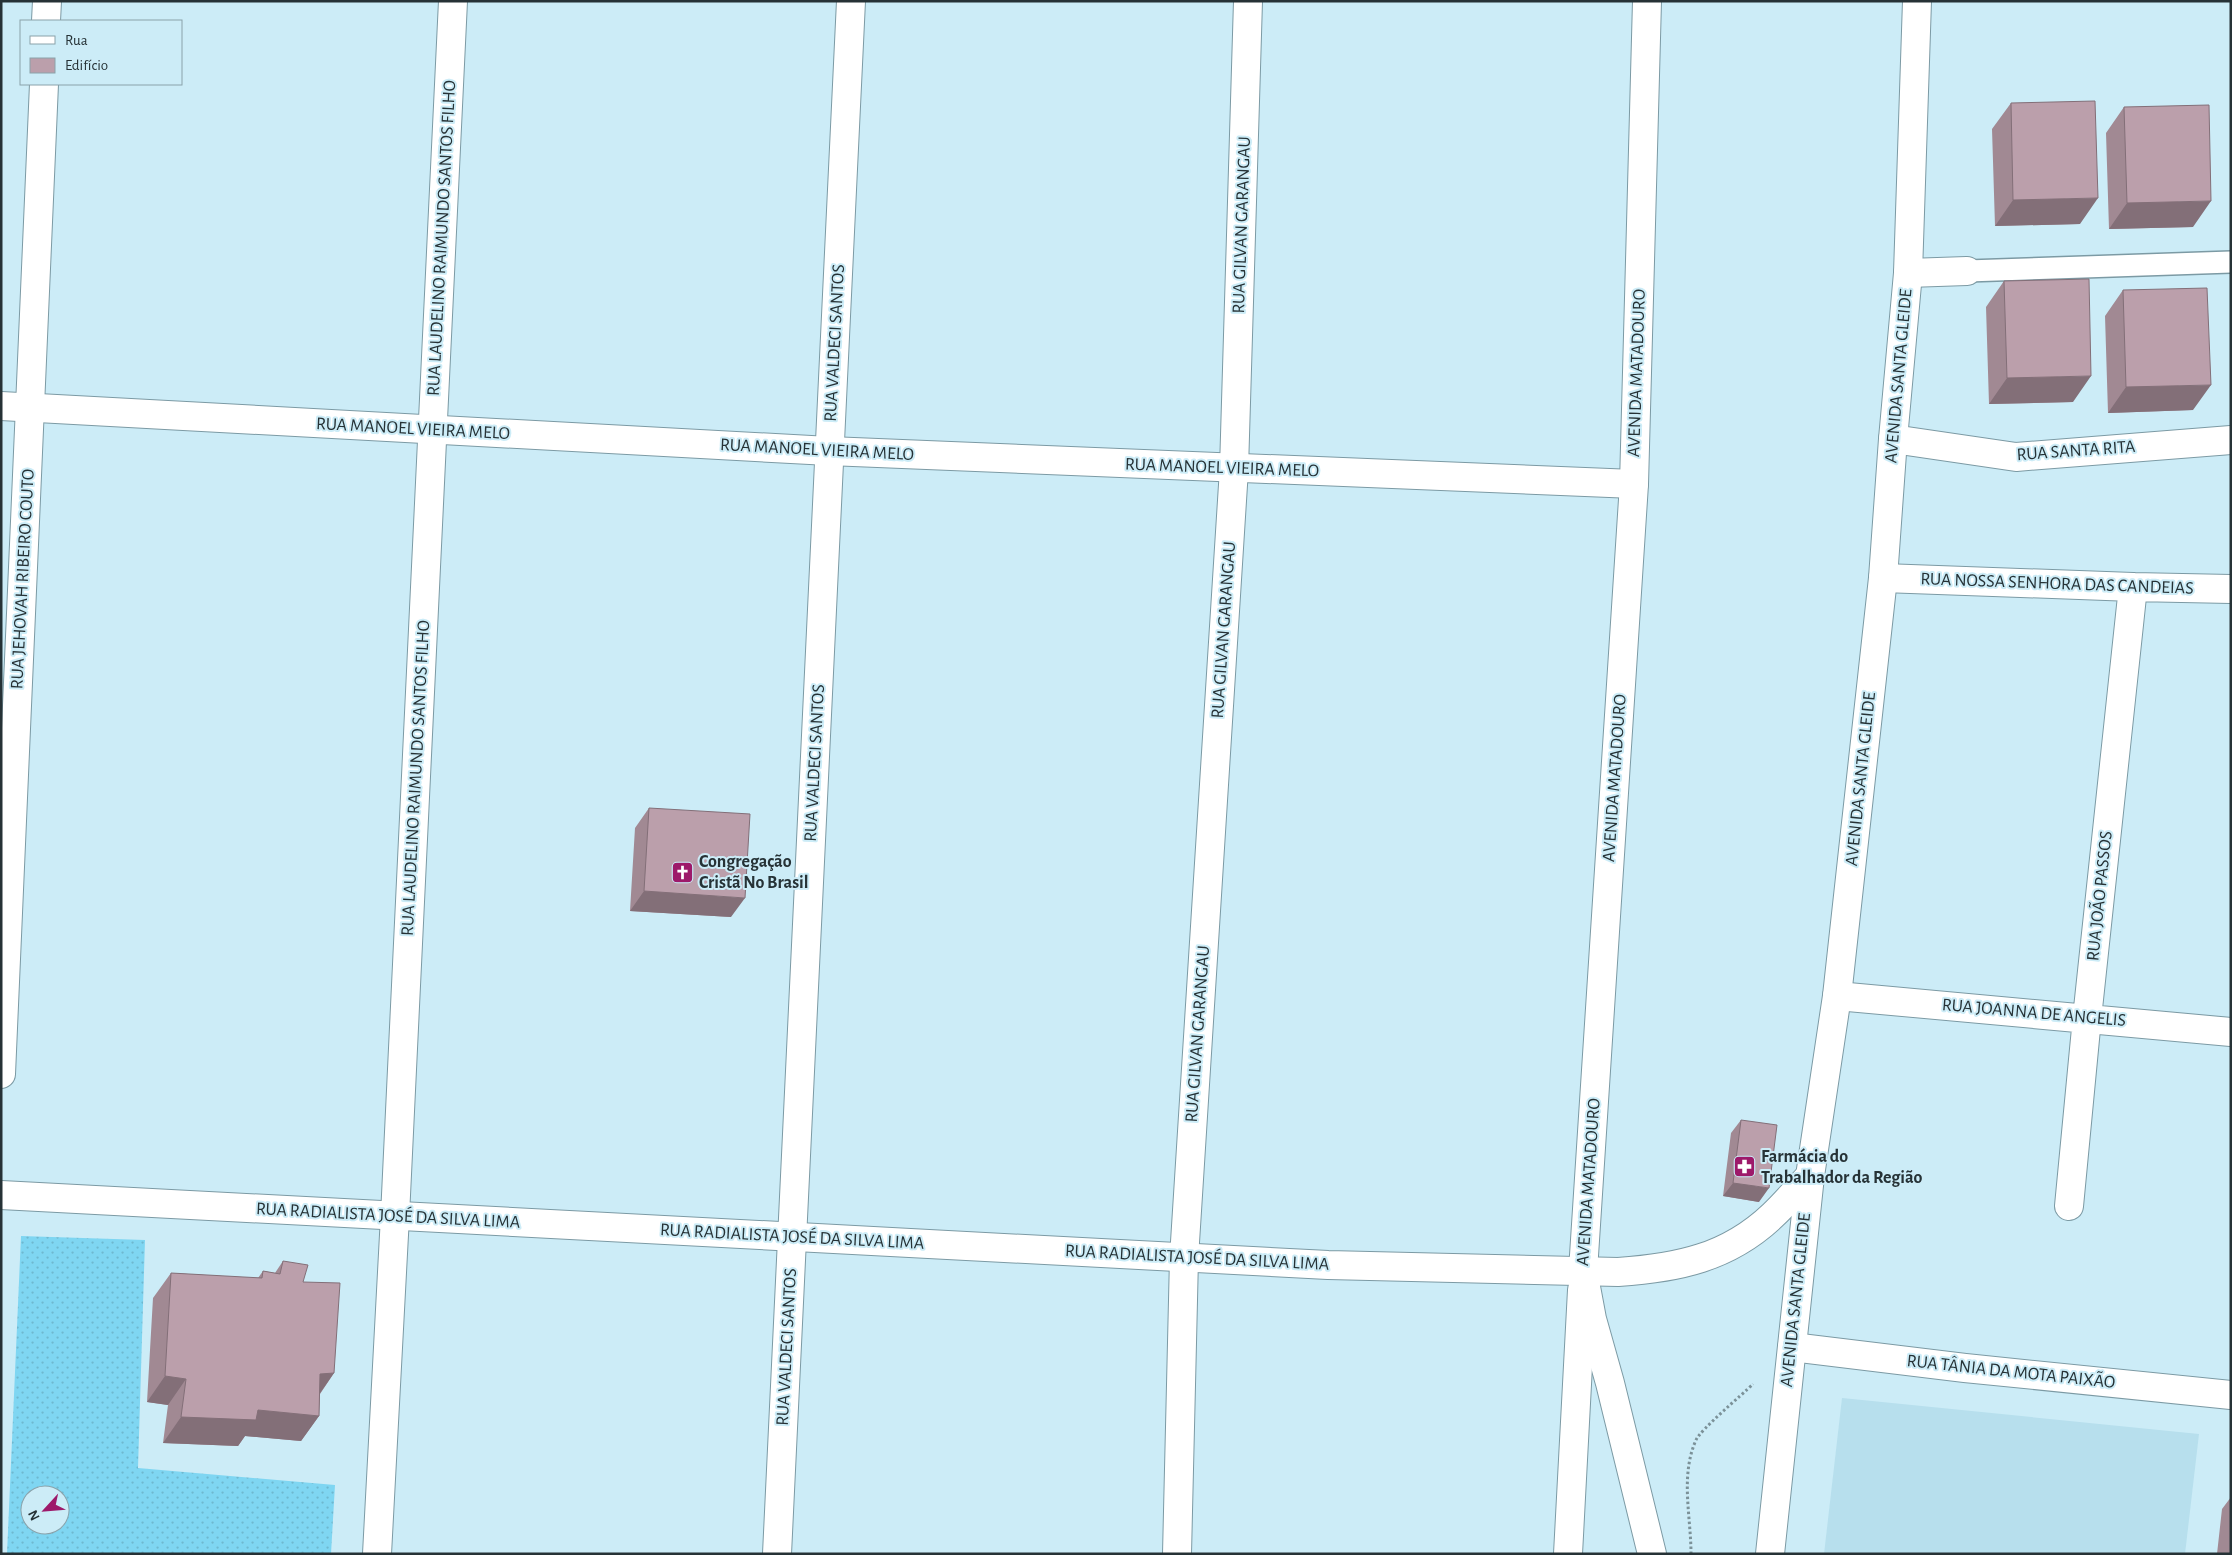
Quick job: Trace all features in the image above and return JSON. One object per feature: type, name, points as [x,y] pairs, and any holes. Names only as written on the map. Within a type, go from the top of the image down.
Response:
[{"type":"street","points":[[46,20],[47,1]]},
{"type":"street","name":"RUA LAUDELINO RAIMUNDO SANTOS FILHO","points":[[377,1554],[453,1]]},
{"type":"street","name":"RUA VALDECI SANTOS","points":[[778,1554],[851,1]]},
{"type":"street","name":"RUA GILVAN GARANGAU","points":[[1177,1554],[1184,1258],[1234,469],[1248,1]]},
{"type":"street","name":"AVENIDA MATADOURO","points":[[1568,1554],[1583,1271],[1634,484],[1646,1]]},
{"type":"street","name":"AVENIDA SANTA GLEIDE","points":[[1770,1554],[1810,1176],[1837,996],[1883,578],[1908,273],[1917,1]]},
{"type":"street","name":"RUA JEHOVAH RIBEIRO COUTO","points":[[1,1074],[44,85]]},
{"type":"street","points":[[1908,273],[1967,271]]},
{"type":"street","name":"RUA MANOEL VIEIRA MELO","points":[[1,406],[829,451],[1634,484]]},
{"type":"street","name":"RUA SANTA RITA","points":[[1893,438],[2016,457],[2231,440]]},
{"type":"street","name":"RUA NOSSA SENHORA DAS CANDEIAS","points":[[1883,578],[2133,587],[2231,588]]},
{"type":"street","name":"RUA JOÃO PASSOS","points":[[2069,1206],[2133,587]]},
{"type":"street","name":"RUA JOANNA DE ANGELIS","points":[[1837,996],[2231,1032]]},
{"type":"street","name":"RUA RADIALISTA JOSÉ DA SILVA LIMA","points":[[1,1195],[1328,1265],[1618,1272],[1660,1269],[1700,1259],[1727,1247],[1754,1231],[1773,1216],[1810,1176]]},
{"type":"street","points":[[1583,1271],[1594,1327],[1610,1383],[1652,1554]]},
{"type":"street","name":"RUA TÂNIA DA MOTA PAIXÃO","points":[[1792,1347],[1965,1368],[2231,1395]]},
{"type":"lane","points":[[1967,271],[2231,262]]},
{"type":"path","points":[[1691,1554],[1691,1526],[1686,1477],[1696,1438],[1792,1347]]},
{"type":"shaded area","points":[[21,1236],[145,1240],[138,1468],[335,1485],[331,1554],[7,1554]]},
{"type":"shaded area","points":[[1842,1398],[2199,1434],[2185,1554],[1824,1554]]},
{"type":"building","points":[[2095,101],[2098,198],[2013,200],[2011,103]]},
{"type":"building","points":[[2209,105],[2211,201],[2127,203],[2124,107]]},
{"type":"building","points":[[2089,279],[2091,376],[2007,378],[2004,281]]},
{"type":"building","points":[[2207,288],[2211,385],[2126,387],[2123,290]]},
{"type":"building","name":"Congregação Cristã No Brasil","points":[[649,808],[750,814],[745,898],[644,891]]},
{"type":"building","points":[[1741,1120],[1777,1125],[1769,1188],[1733,1183]]},
{"type":"building","points":[[283,1261],[308,1265],[303,1282],[340,1283],[334,1373],[320,1374],[319,1416],[258,1410],[256,1420],[181,1417],[186,1379],[165,1376],[171,1273],[262,1278],[263,1271],[280,1274]]},
{"type":"place","name":"Congregação Cristã No Brasil","points":[[683,872]]},
{"type":"place","name":"Farmácia do Trabalhador da Região","points":[[1745,1167]]}]
